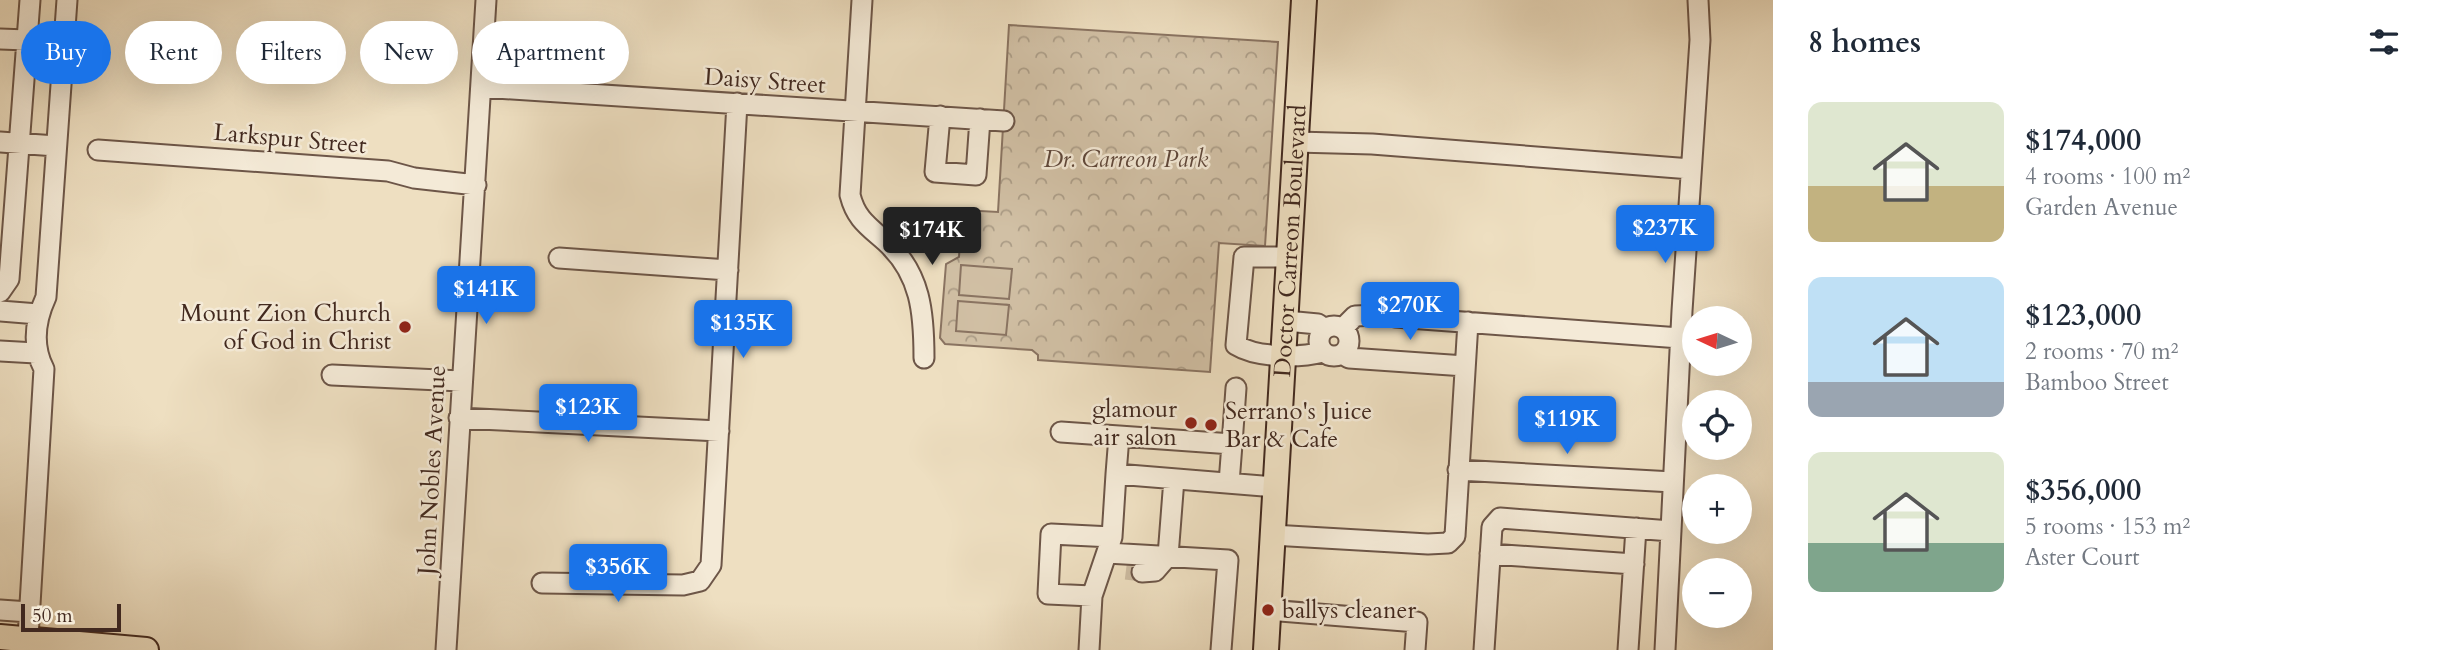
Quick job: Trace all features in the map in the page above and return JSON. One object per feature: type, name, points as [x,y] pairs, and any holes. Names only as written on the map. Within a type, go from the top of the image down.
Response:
[{"type":"main road","name":"Doctor Carreon Boulevard","points":[[1266,650],[1304,0]]},
{"type":"main road","points":[[0,637],[145,650]]},
{"type":"street","points":[[28,21],[30,0]]},
{"type":"street","points":[[28,638],[44,369],[36,353],[38,314],[46,297],[67,0]]},
{"type":"street","name":"John Nobles Avenue","points":[[446,650],[486,0]]},
{"type":"street","points":[[862,0],[850,195],[854,211],[864,225],[902,258],[914,276],[924,327],[924,358]]},
{"type":"street","points":[[1665,650],[1680,338],[1700,40],[1698,0]]},
{"type":"street","points":[[0,39],[21,40]]},
{"type":"street","points":[[0,292],[9,279],[10,143],[21,76]]},
{"type":"street","name":"Daisy Street","points":[[481,87],[1004,121]]},
{"type":"street","points":[[542,583],[692,584],[700,581],[711,565],[737,103]]},
{"type":"street","points":[[940,116],[935,172],[976,175],[980,119]]},
{"type":"street","points":[[1296,142],[1372,144],[1691,169]]},
{"type":"street","points":[[10,143],[56,146]]},
{"type":"street","name":"Larkspur Street","points":[[99,150],[388,171],[414,178],[476,186]]},
{"type":"street","points":[[1290,257],[1244,257],[1236,345],[1246,352],[1333,353],[1349,358],[1465,366]]},
{"type":"street","points":[[559,258],[728,270]]},
{"type":"street","points":[[0,311],[38,314]]},
{"type":"street","points":[[1333,353],[1319,342],[1355,316],[1680,338]]},
{"type":"street","points":[[1286,321],[1318,324],[1334,329],[1350,341],[1333,353]]},
{"type":"street","points":[[1272,536],[1448,544],[1455,536],[1468,322]]},
{"type":"street","points":[[0,351],[36,353]]},
{"type":"street","points":[[332,375],[461,381]]},
{"type":"street","points":[[1229,483],[1236,388]]},
{"type":"street","points":[[459,418],[719,431]]},
{"type":"street","points":[[1061,432],[1232,444]]},
{"type":"street","points":[[1089,650],[1092,596],[1111,548],[1119,436]]},
{"type":"street","points":[[1458,470],[1673,482]]},
{"type":"street","points":[[1116,474],[1275,486]]},
{"type":"street","points":[[1111,548],[1134,571],[1155,571],[1168,556],[1174,479]]},
{"type":"street","points":[[1484,650],[1492,527],[1500,518],[1671,531]]},
{"type":"street","points":[[1628,650],[1636,528]]},
{"type":"street","points":[[1092,596],[1048,594],[1051,534],[1111,548],[1168,556],[1228,560],[1221,650]]},
{"type":"street","points":[[1490,555],[1634,564]]},
{"type":"street","points":[[0,610],[29,612]]},
{"type":"street","points":[[1268,610],[1416,622],[1415,650]]},
{"type":"green space","name":"Dr. Carreon Park","points":[[1009,25],[1278,42],[1265,246],[1219,243],[1210,372],[1038,360],[1038,355],[1032,350],[945,344],[940,338],[946,264],[959,257],[962,210],[998,212]]},
{"type":"green space","points":[[961,265],[1012,269],[1009,299],[959,295]]},
{"type":"green space","points":[[958,301],[1009,305],[1006,335],[956,331]]},
{"type":"tunnel","points":[[1126,570],[1142,572]]},
{"type":"place","name":"Mount Zion Church of God in Christ","points":[[405,327]]},
{"type":"place","name":"glamour air salon","points":[[1191,423]]},
{"type":"place","name":"Serrano's Juice Bar & Cafe","points":[[1211,425]]},
{"type":"place","name":"ballys cleaner","points":[[1268,610]]}]
